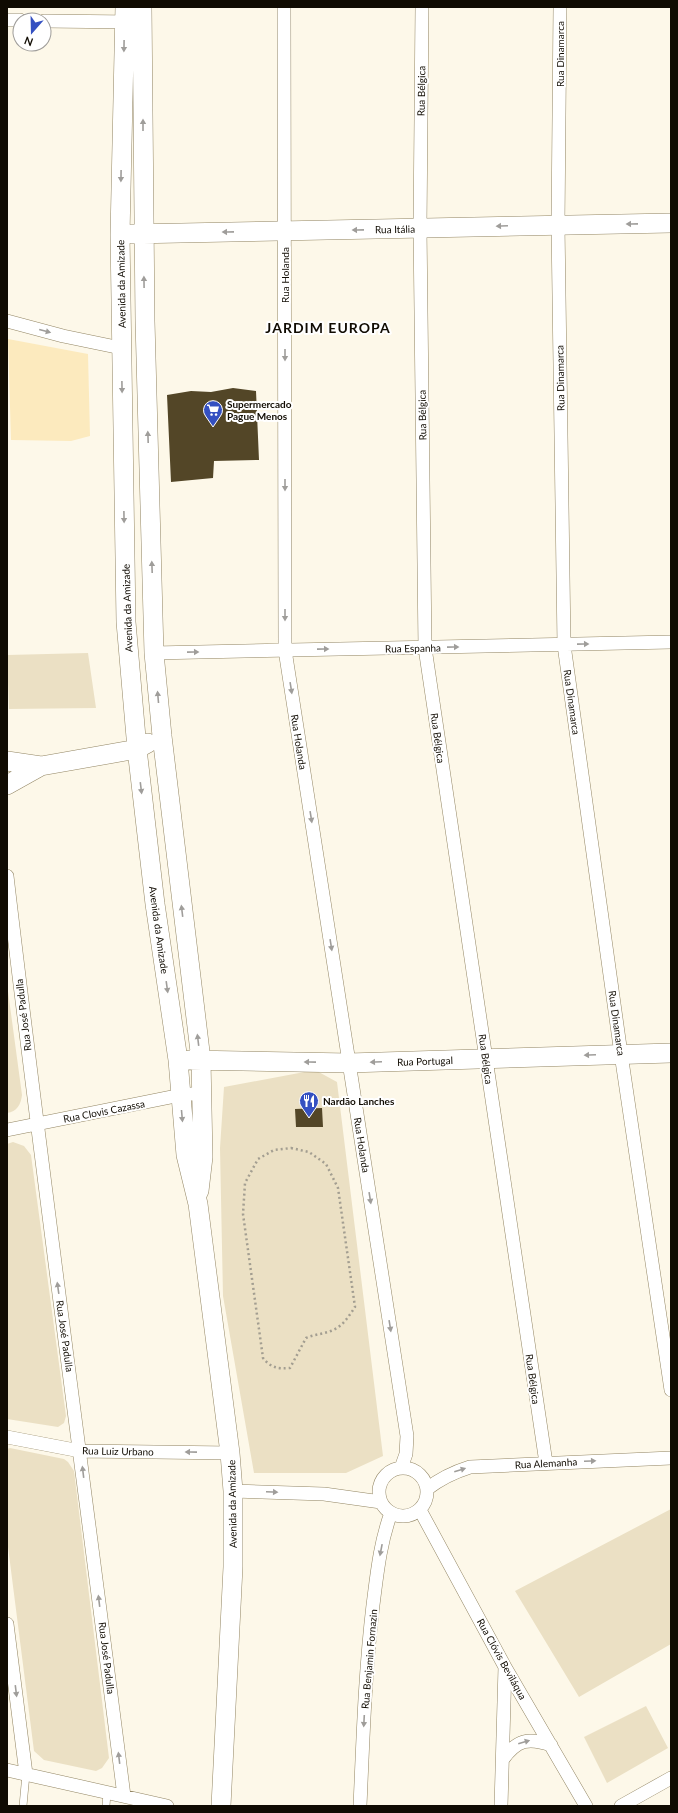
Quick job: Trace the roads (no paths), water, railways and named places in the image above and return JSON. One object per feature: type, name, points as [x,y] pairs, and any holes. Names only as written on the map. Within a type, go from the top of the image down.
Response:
[{"type":"main road","name":"Avenida da Amizade","points":[[133,15],[143,234],[154,653],[162,736],[201,1060],[203,1157],[198,1204]]},
{"type":"main road","name":"Avenida da Amizade","points":[[133,15],[120,235],[126,622],[137,750],[155,904],[178,1060],[186,1155],[198,1204],[230,1453],[233,1491],[233,1567],[221,1806]]},
{"type":"main road","name":"Rua Itália","points":[[120,235],[671,223]]},
{"type":"main road","points":[[126,622],[138,649],[154,653]]},
{"type":"main road","points":[[7,761],[41,766],[137,750],[162,736]]},
{"type":"main road","points":[[7,785],[41,766]]},
{"type":"main road","name":"Rua Portugal","points":[[178,1060],[349,1063],[671,1053]]},
{"type":"street","name":"Rua Holanda","points":[[284,7],[285,650],[407,1436],[406,1454],[402,1468]]},
{"type":"street","name":"Rua Bélgica","points":[[422,7],[420,228],[425,648],[546,1463]]},
{"type":"street","name":"Rua Dinamarca","points":[[560,7],[558,225],[564,645],[621,1054],[671,1390]]},
{"type":"street","points":[[52,20],[133,15]]},
{"type":"street","points":[[7,321],[63,336],[122,348]]},
{"type":"street","name":"Rua Espanha","points":[[154,653],[671,642]]},
{"type":"street","name":"Rua José Padulla","points":[[7,876],[36,1124],[124,1796]]},
{"type":"street","name":"Rua Clovis Cazassa","points":[[7,1130],[181,1095],[202,1093]]},
{"type":"street","name":"Rua Luiz Urbano","points":[[7,1437],[80,1451],[230,1453]]},
{"type":"street","name":"Rua Alemanha","points":[[427,1489],[448,1475],[470,1467],[671,1458]]},
{"type":"street","points":[[402,1468],[415,1472],[421,1476],[427,1489],[427,1497],[420,1510],[406,1516],[398,1516],[385,1508],[381,1502],[379,1493],[380,1484],[385,1476],[402,1468]]},
{"type":"street","points":[[233,1491],[324,1494],[381,1502]]},
{"type":"street","name":"Rua Clóvis Beviláqua","points":[[420,1510],[505,1667],[586,1806]]},
{"type":"street","name":"Rua Benjamin Fornazin","points":[[360,1806],[368,1649],[379,1558],[384,1534],[391,1513]]},
{"type":"street","points":[[7,1624],[26,1774]]},
{"type":"street","points":[[501,1806],[505,1667]]},
{"type":"street","points":[[503,1759],[511,1748],[524,1741],[538,1740],[551,1745]]},
{"type":"street","points":[[7,1770],[166,1806]]},
{"type":"street","points":[[621,1806],[671,1778]]},
{"type":"lane","points":[[23,1806],[26,1774]]},
{"type":"lane","points":[[106,1806],[107,1793]]},
{"type":"place","name":"Supermercado Pague Menos","points":[[213,427]]},
{"type":"place","name":"Nardão Lanches","points":[[309,1118]]},
{"type":"district","name":"JARDIM EUROPA","points":[[328,328]]}]
